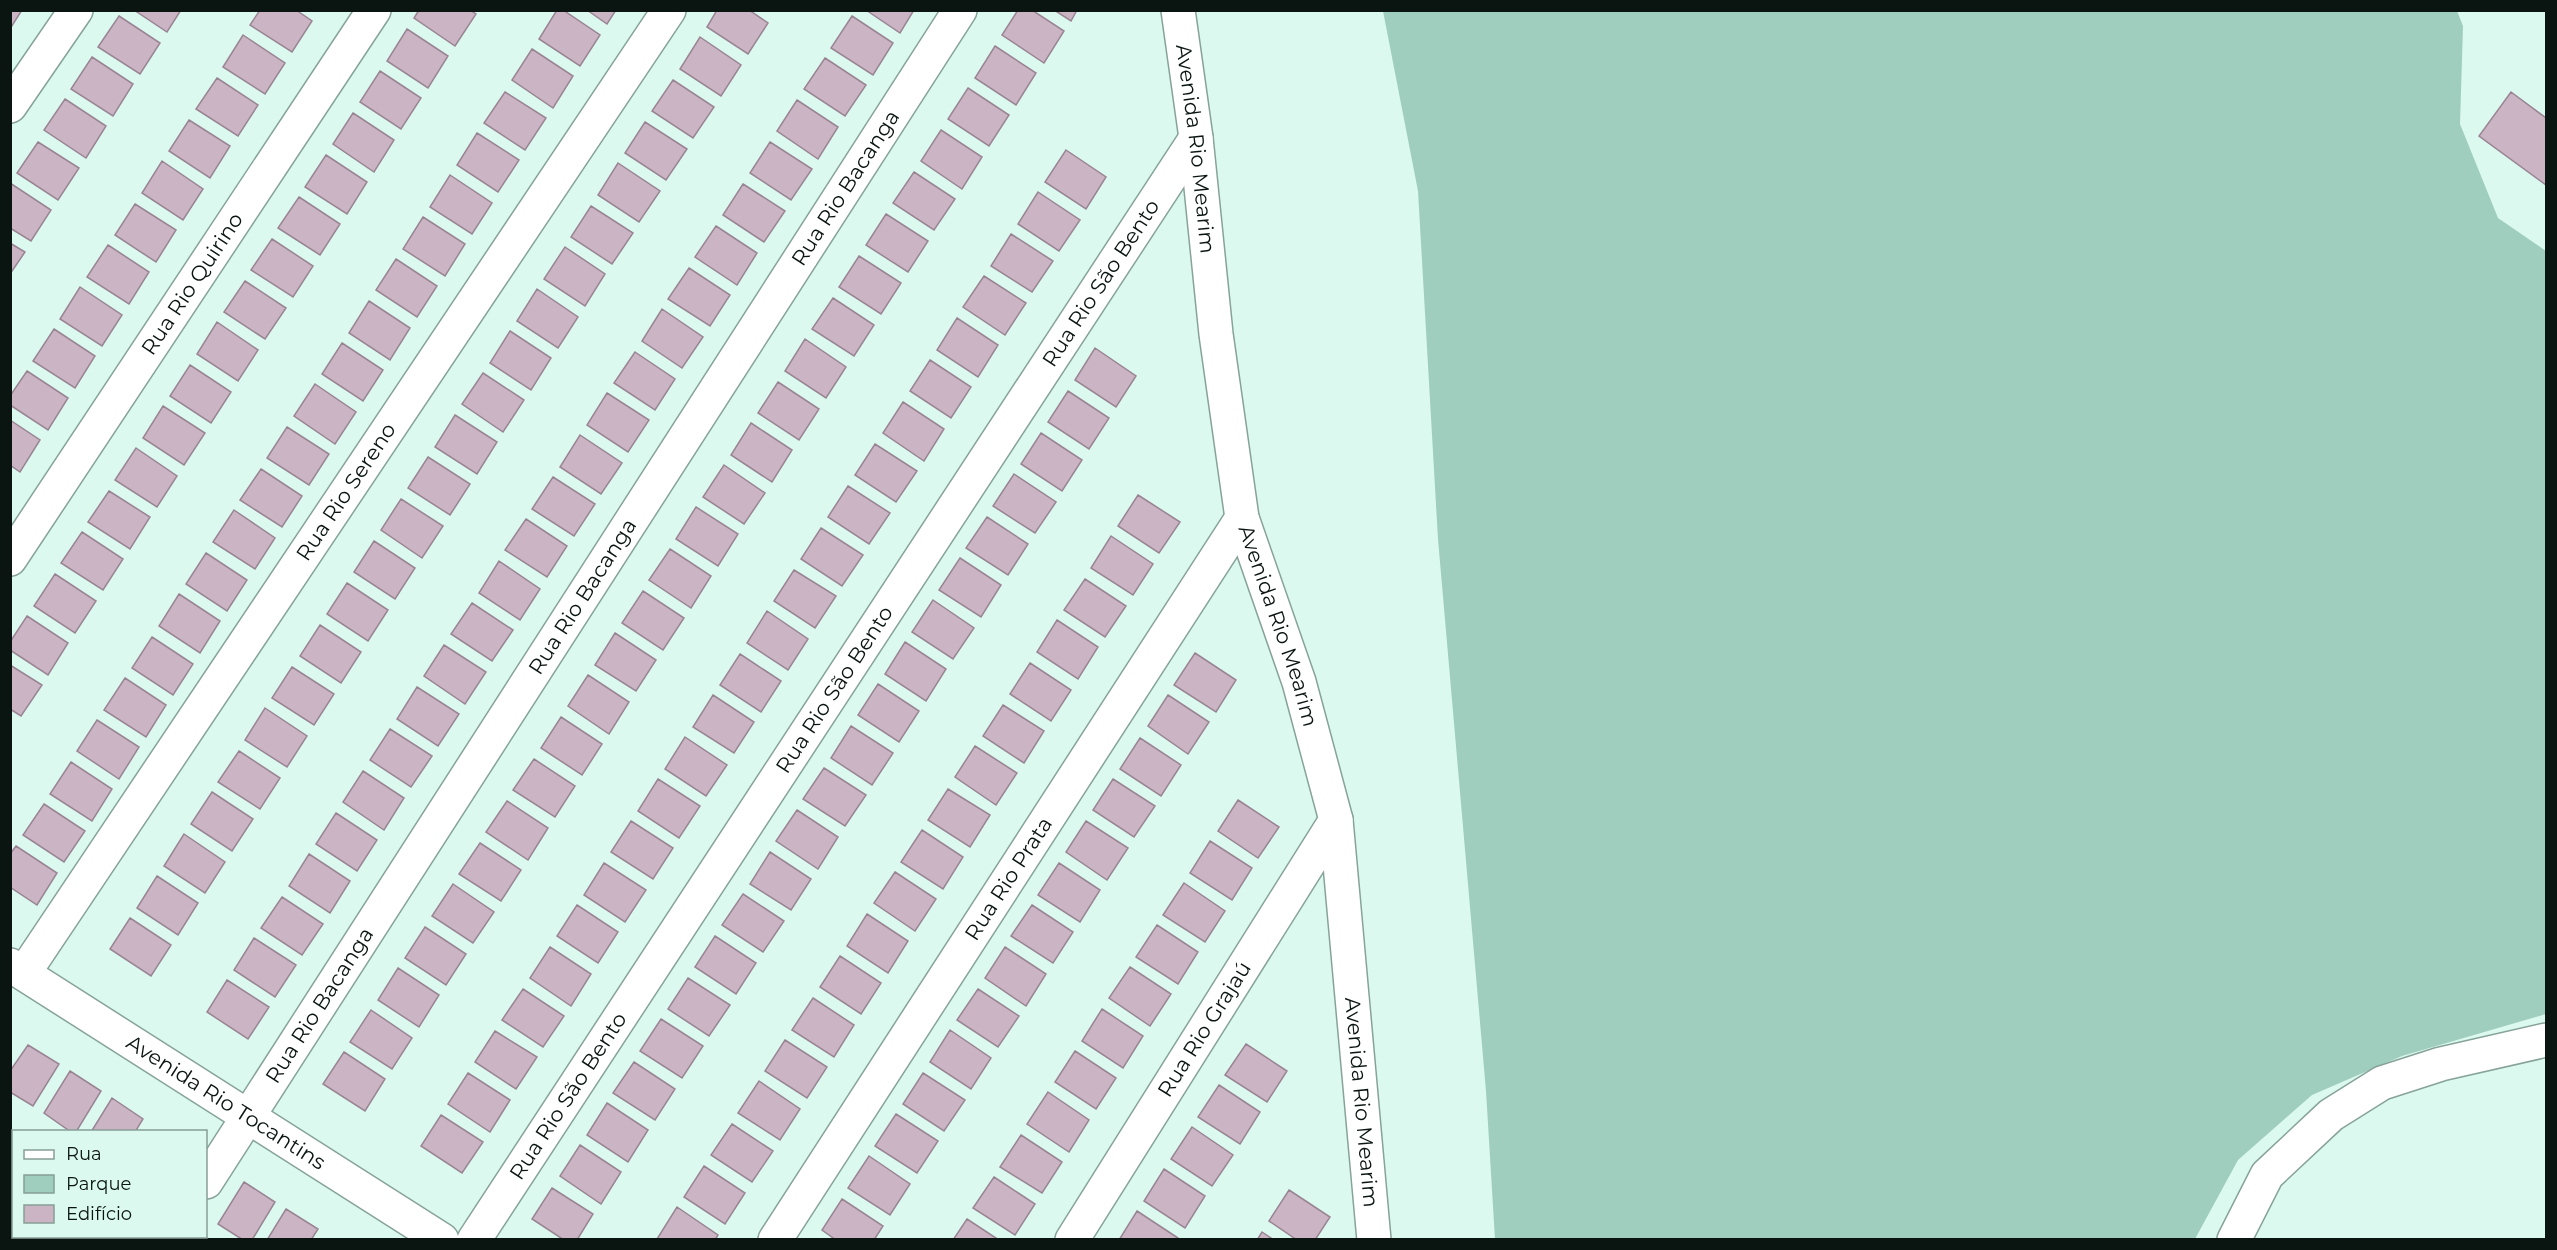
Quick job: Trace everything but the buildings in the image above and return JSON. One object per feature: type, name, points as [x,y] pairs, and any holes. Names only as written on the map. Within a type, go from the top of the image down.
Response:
[{"type":"street","points":[[10,106],[76,10]]},
{"type":"street","name":"Rua Rio Quirino","points":[[10,559],[374,10]]},
{"type":"street","name":"Rua Rio Sereno","points":[[17,969],[669,10]]},
{"type":"street","name":"Rua Rio Bacanga","points":[[207,1180],[960,10]]},
{"type":"street","name":"Avenida Rio Mearim","points":[[1178,10],[1196,138],[1216,334],[1242,518],[1299,682],[1336,820],[1371,1234]]},
{"type":"street","name":"Rua Rio São Bento","points":[[474,1239],[1196,138]]},
{"type":"street","name":"Rua Rio Prata","points":[[775,1239],[1242,518]]},
{"type":"street","name":"Rua Rio Grajaú","points":[[1072,1239],[1336,820]]},
{"type":"street","name":"Avenida Rio Tocantins","points":[[17,969],[442,1239]]},
{"type":"street","points":[[2234,1239],[2267,1175],[2331,1115],[2382,1083],[2441,1064],[2547,1040]]},
{"type":"green space","points":[[1383,11],[2457,11],[2463,26],[2460,124],[2498,218],[2546,251],[2546,1014],[2402,1056],[2312,1095],[2238,1160],[2195,1239],[1495,1239],[1486,1091],[1438,539],[1418,191]]}]
